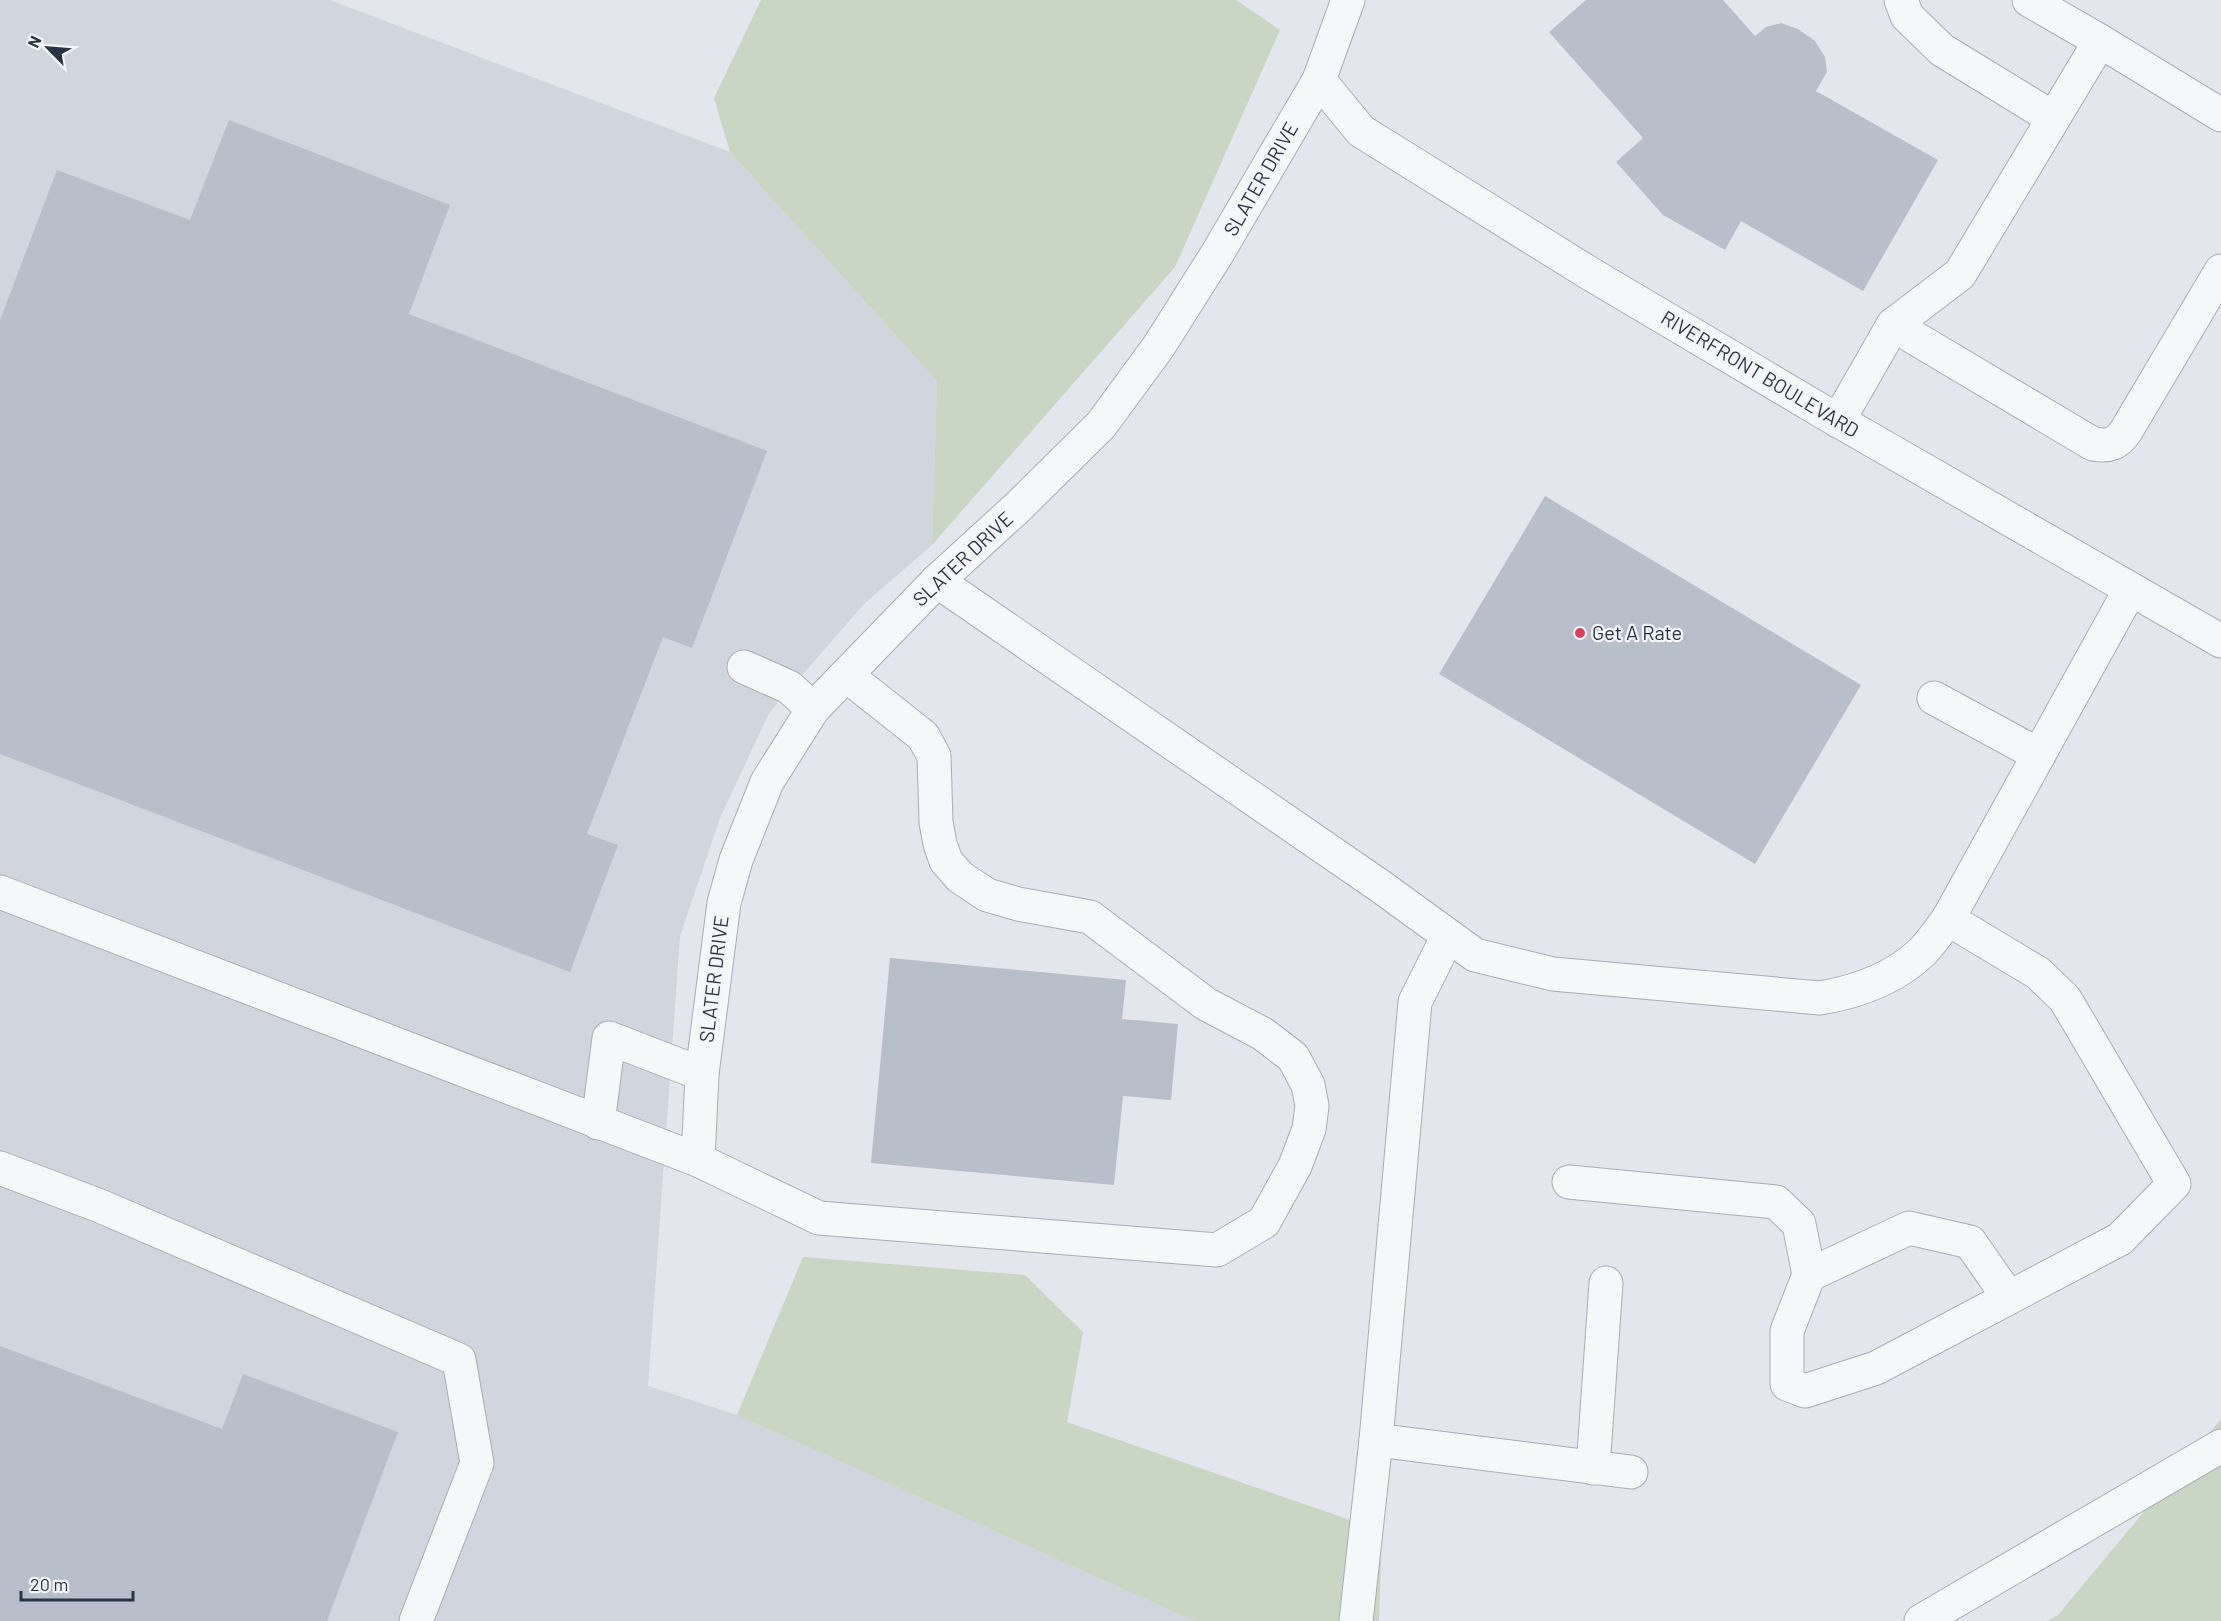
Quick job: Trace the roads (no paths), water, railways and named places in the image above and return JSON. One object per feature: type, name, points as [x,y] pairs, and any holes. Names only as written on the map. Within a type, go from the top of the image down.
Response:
[{"type":"street","name":"SLATER DRIVE","points":[[698,1160],[702,1074],[724,903],[736,860],[767,782],[813,709],[937,581],[1018,507],[1101,425],[1159,346],[1223,244],[1319,80],[1348,0]]},
{"type":"street","points":[[1901,0],[1907,16],[1942,50],[2053,118]]},
{"type":"street","points":[[2028,0],[2221,115]]},
{"type":"street","points":[[1838,421],[1893,325],[1960,274],[2100,41]]},
{"type":"street","name":"RIVERFRONT BOULEVARD","points":[[1319,80],[1361,131],[1589,273],[1838,421],[2221,641]]},
{"type":"street","points":[[1893,325],[2093,444],[2110,445],[2119,441],[2127,431],[2221,271]]},
{"type":"street","points":[[937,581],[1380,886],[1475,955],[1552,974],[1820,998],[1847,994],[1898,970],[1922,952],[1948,919],[2130,590]]},
{"type":"street","points":[[744,667],[789,687],[813,709]]},
{"type":"street","points":[[0,892],[698,1160],[819,1218],[1216,1250],[1264,1222],[1295,1166],[1309,1129],[1312,1106],[1308,1085],[1293,1057],[1263,1034],[1206,1004],[1090,917],[1017,904],[987,895],[960,877],[946,861],[940,844],[936,822],[934,756],[929,744],[846,675]]},
{"type":"street","points":[[1934,698],[2038,755]]},
{"type":"street","points":[[1569,1182],[1776,1202],[1799,1224],[1809,1275],[1787,1330],[1787,1384],[1805,1391],[1876,1368],[2120,1239],[2174,1185],[2065,999],[2038,973],[1948,919]]},
{"type":"street","points":[[1356,1621],[1376,1440],[1415,1002],[1448,936]]},
{"type":"street","points":[[597,1123],[609,1038],[702,1074]]},
{"type":"street","points":[[0,1168],[100,1206],[459,1360],[477,1462],[416,1621]]},
{"type":"street","points":[[1809,1275],[1909,1228],[1970,1242],[2009,1298]]},
{"type":"street","points":[[1593,1468],[1606,1283]]},
{"type":"street","points":[[1376,1440],[1631,1472]]},
{"type":"street","points":[[1921,1621],[2221,1446]]},
{"type":"place","name":"Get A Rate","points":[[1580,633]]}]
